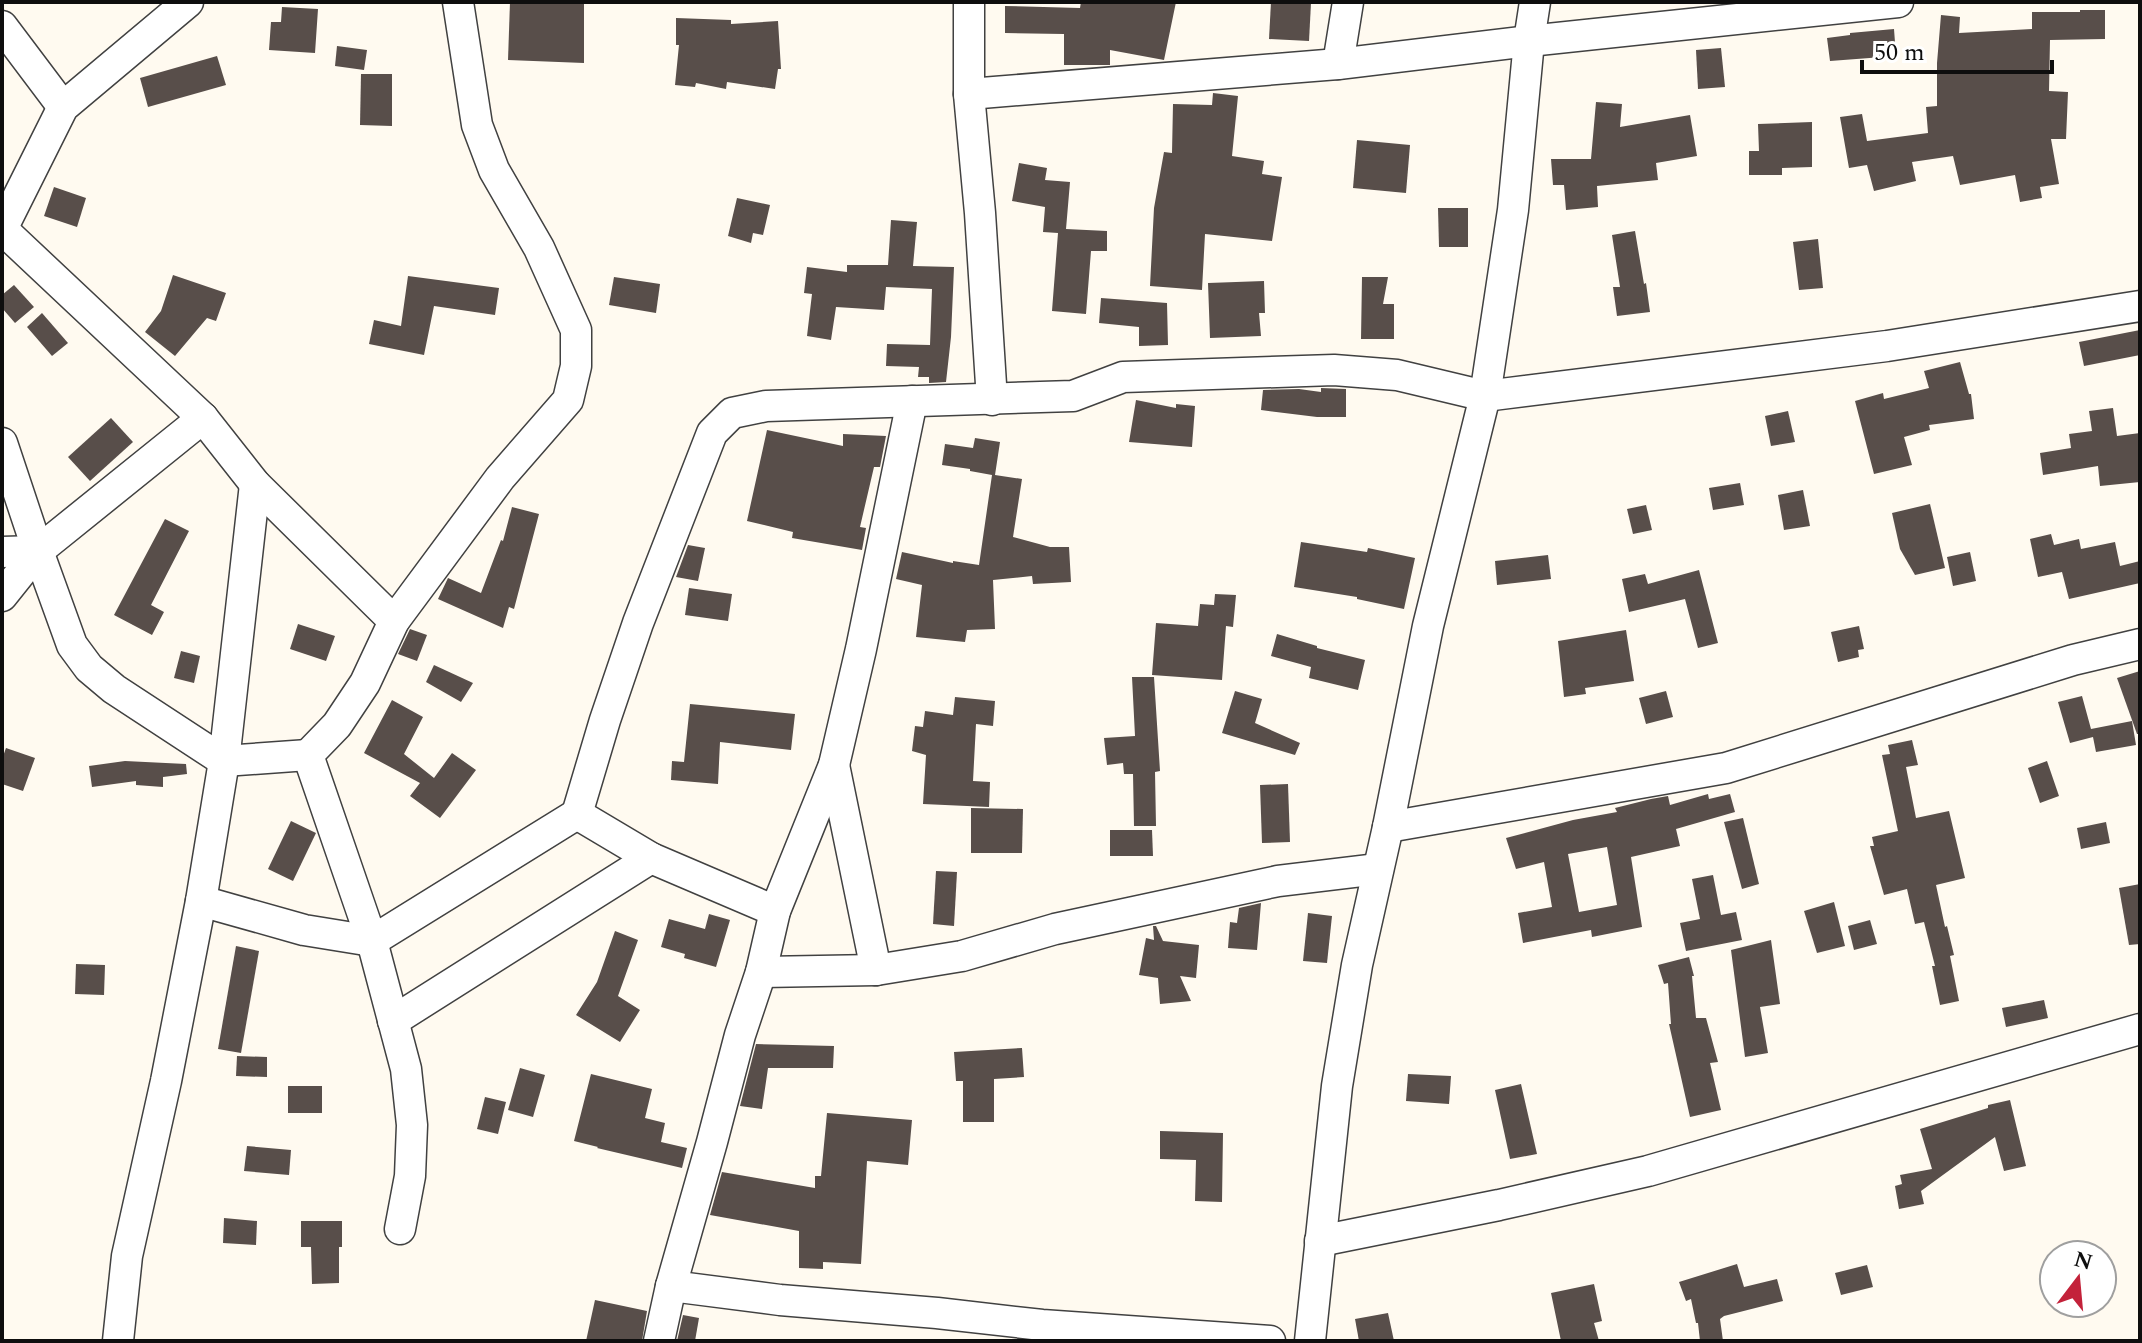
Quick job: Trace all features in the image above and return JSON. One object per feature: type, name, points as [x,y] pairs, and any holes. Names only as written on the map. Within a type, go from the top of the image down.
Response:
[{"type":"street","points":[[188,2],[63,107],[2,229],[203,418],[255,484],[394,621]]},
{"type":"street","points":[[2,443],[72,645],[89,668],[114,689],[224,761],[308,755],[337,725],[365,683],[394,621],[500,478],[568,400],[576,366],[576,330],[539,248],[494,170],[477,125],[458,2]]},
{"type":"street","points":[[969,2],[969,94],[992,400]]},
{"type":"street","points":[[1338,64],[1348,2]]},
{"type":"street","points":[[1310,1341],[1337,1086],[1357,965],[1428,626],[1485,396],[1513,210],[1535,2]]},
{"type":"street","points":[[969,94],[1338,64],[1898,2]]},
{"type":"street","points":[[2,26],[63,107]]},
{"type":"street","points":[[201,901],[304,930],[372,941],[577,814],[638,623],[712,433],[732,413],[766,406],[1073,396],[1123,377],[1334,370],[1397,375],[1485,396],[1887,346],[2140,306]]},
{"type":"street","points":[[659,1341],[671,1286],[740,1035],[761,972],[775,911],[834,765],[912,401]]},
{"type":"street","points":[[2,596],[38,551],[203,418]]},
{"type":"street","points":[[118,1341],[127,1256],[166,1081],[224,761],[255,484]]},
{"type":"street","points":[[2,552],[38,551]]},
{"type":"street","points":[[1388,827],[1726,768],[2073,660],[2140,644]]},
{"type":"street","points":[[308,755],[372,941],[406,1069],[412,1125],[410,1176],[400,1229]]},
{"type":"street","points":[[834,765],[876,970]]},
{"type":"street","points":[[577,814],[651,858],[775,911]]},
{"type":"street","points":[[393,1021],[651,858]]},
{"type":"street","points":[[761,972],[876,970],[962,956],[1055,929],[1278,881],[1378,869]]},
{"type":"street","points":[[1320,1241],[1648,1171],[2140,1029]]},
{"type":"street","points":[[671,1286],[780,1300],[1150,1336],[1270,1341]]},
{"type":"building","points":[[510,2],[584,2],[584,63],[508,60]]},
{"type":"building","points":[[1081,2],[1176,2],[1164,60],[1110,50],[1110,65],[1064,65],[1064,34],[1005,33],[1005,6],[1080,8]]},
{"type":"building","points":[[1271,2],[1311,3],[1309,41],[1269,39]]},
{"type":"building","points":[[282,7],[318,9],[315,53],[269,50],[271,22],[281,22]]},
{"type":"building","points":[[2105,10],[2105,39],[2050,40],[2049,91],[2068,92],[2066,139],[2051,139],[2059,184],[2040,187],[2042,198],[2020,202],[2015,175],[1960,185],[1953,156],[1912,162],[1916,181],[1874,191],[1867,165],[1849,168],[1840,117],[1862,114],[1867,141],[1928,133],[1926,107],[1937,106],[1941,15],[1960,17],[1959,33],[2032,29],[2032,12]]},
{"type":"building","points":[[676,18],[731,20],[731,24],[778,21],[781,69],[778,69],[775,89],[727,82],[726,89],[696,83],[695,87],[675,85],[679,45],[676,45]]},
{"type":"building","points":[[1894,29],[1896,56],[1830,61],[1827,38]]},
{"type":"building","points":[[337,46],[367,50],[364,70],[335,66]]},
{"type":"building","points":[[1721,48],[1725,87],[1698,89],[1696,50]]},
{"type":"building","points":[[217,56],[226,85],[148,107],[140,78]]},
{"type":"building","points":[[361,74],[392,74],[392,126],[360,125]]},
{"type":"building","points":[[1213,93],[1238,96],[1232,156],[1264,161],[1262,174],[1282,177],[1272,241],[1205,234],[1202,290],[1150,286],[1154,208],[1164,152],[1172,153],[1173,104],[1212,105]]},
{"type":"building","points":[[1596,102],[1622,104],[1620,127],[1690,115],[1697,156],[1656,163],[1658,180],[1597,186],[1598,207],[1566,210],[1564,185],[1553,185],[1551,159],[1591,159]]},
{"type":"building","points":[[1812,122],[1812,167],[1782,168],[1782,175],[1749,175],[1749,151],[1759,151],[1758,124]]},
{"type":"building","points":[[1357,140],[1410,145],[1406,193],[1353,188]]},
{"type":"building","points":[[1019,163],[1047,168],[1045,180],[1070,182],[1066,229],[1107,231],[1107,251],[1091,251],[1086,314],[1052,311],[1058,233],[1043,232],[1045,207],[1012,201]]},
{"type":"building","points":[[54,187],[86,198],[77,227],[44,216]]},
{"type":"building","points":[[737,198],[770,205],[763,235],[753,233],[751,243],[728,236]]},
{"type":"building","points":[[1438,208],[1468,208],[1468,247],[1439,247]]},
{"type":"building","points":[[891,220],[917,222],[913,266],[954,267],[946,382],[929,383],[929,377],[918,377],[919,367],[886,366],[887,344],[930,345],[932,289],[886,287],[884,310],[836,307],[831,340],[807,336],[812,294],[804,293],[807,267],[847,272],[847,265],[888,265]]},
{"type":"building","points":[[1635,231],[1650,312],[1617,316],[1613,287],[1620,287],[1612,235]]},
{"type":"building","points":[[1818,239],[1823,288],[1799,290],[1793,242]]},
{"type":"building","points":[[173,275],[226,293],[216,321],[207,318],[175,356],[145,332],[161,311]]},
{"type":"building","points":[[408,276],[499,288],[495,315],[434,306],[424,355],[369,344],[374,320],[401,326]]},
{"type":"building","points":[[614,277],[660,284],[656,313],[609,305]]},
{"type":"building","points":[[1362,277],[1388,277],[1383,304],[1394,304],[1394,339],[1361,339]]},
{"type":"building","points":[[1264,281],[1265,313],[1259,313],[1261,336],[1210,338],[1208,283]]},
{"type":"building","points":[[14,285],[34,307],[15,323],[2,308],[2,295]]},
{"type":"building","points":[[1101,298],[1167,303],[1168,345],[1139,346],[1139,327],[1099,323]]},
{"type":"building","points":[[42,313],[68,343],[52,356],[27,327]]},
{"type":"building","points":[[2140,330],[2140,355],[2084,366],[2079,342]]},
{"type":"building","points":[[1960,362],[1971,394],[1974,419],[1929,425],[1930,430],[1904,437],[1912,465],[1874,474],[1855,401],[1883,393],[1884,399],[1929,388],[1924,371]]},
{"type":"building","points":[[1321,388],[1346,389],[1346,417],[1261,410],[1263,390],[1321,392]]},
{"type":"building","points":[[1136,400],[1176,408],[1176,404],[1195,406],[1192,447],[1129,442]]},
{"type":"building","points":[[2113,408],[2117,436],[2140,433],[2140,482],[2100,486],[2098,466],[2043,475],[2040,453],[2071,448],[2069,434],[2092,431],[2089,411]]},
{"type":"building","points":[[1788,411],[1795,442],[1771,446],[1765,416]]},
{"type":"building","points":[[111,418],[133,442],[90,481],[68,457]]},
{"type":"building","points":[[767,430],[843,446],[843,434],[886,436],[880,467],[874,467],[860,527],[866,528],[862,550],[792,538],[793,532],[747,521]]},
{"type":"building","points":[[975,438],[1000,442],[995,475],[1022,479],[1013,537],[1050,547],[1069,547],[1071,582],[1033,584],[1032,576],[993,580],[995,629],[967,630],[965,642],[916,637],[922,585],[896,579],[902,552],[979,565],[992,475],[942,465],[945,444],[973,448]]},
{"type":"building","points":[[1740,483],[1744,505],[1713,510],[1709,488]]},
{"type":"building","points":[[1803,490],[1810,526],[1784,530],[1778,495]]},
{"type":"building","points":[[1930,504],[1945,568],[1915,575],[1900,549],[1892,513]]},
{"type":"building","points":[[1646,505],[1652,530],[1633,534],[1627,509]]},
{"type":"building","points":[[512,507],[539,514],[514,609],[509,607],[503,628],[438,599],[448,578],[481,593],[503,541]]},
{"type":"building","points":[[165,519],[189,531],[151,605],[164,612],[152,635],[114,615]]},
{"type":"building","points":[[2051,534],[2054,545],[2079,539],[2081,549],[2115,542],[2120,566],[2140,561],[2140,583],[2069,599],[2062,572],[2038,577],[2030,539]]},
{"type":"building","points":[[1301,542],[1367,552],[1368,548],[1415,558],[1404,609],[1357,597],[1294,587]]},
{"type":"building","points":[[688,545],[705,548],[698,581],[676,577]]},
{"type":"building","points":[[1970,552],[1976,581],[1953,586],[1947,557]]},
{"type":"building","points":[[1548,555],[1551,579],[1497,585],[1495,561]]},
{"type":"building","points":[[1699,570],[1718,643],[1698,648],[1685,599],[1629,612],[1622,579],[1645,574],[1648,584]]},
{"type":"building","points":[[689,588],[732,594],[728,621],[685,615]]},
{"type":"building","points":[[1215,594],[1236,595],[1233,627],[1226,626],[1222,680],[1152,675],[1156,623],[1198,626],[1200,604],[1214,605]]},
{"type":"building","points":[[298,624],[335,636],[326,661],[290,649]]},
{"type":"building","points":[[1859,626],[1864,649],[1858,650],[1859,657],[1838,662],[1831,632]]},
{"type":"building","points":[[410,629],[427,635],[417,661],[398,654]]},
{"type":"building","points":[[1626,630],[1634,681],[1585,688],[1586,694],[1564,697],[1558,641]]},
{"type":"building","points":[[1277,634],[1365,660],[1358,690],[1309,678],[1311,667],[1271,656]]},
{"type":"building","points":[[181,651],[200,656],[194,683],[174,678]]},
{"type":"building","points":[[434,665],[473,683],[461,702],[426,682]]},
{"type":"building","points":[[2140,671],[2140,734],[2137,734],[2117,678]]},
{"type":"building","points":[[1132,677],[1154,677],[1160,771],[1155,772],[1156,826],[1134,826],[1133,774],[1124,774],[1123,763],[1107,765],[1104,738],[1135,736]]},
{"type":"building","points":[[1235,691],[1262,699],[1255,723],[1300,743],[1295,755],[1222,733]]},
{"type":"building","points":[[1666,691],[1673,717],[1646,724],[1639,698]]},
{"type":"building","points":[[2082,696],[2091,729],[2132,721],[2136,745],[2096,752],[2093,737],[2070,743],[2058,702]]},
{"type":"building","points":[[955,697],[995,701],[993,726],[976,724],[973,781],[990,782],[989,807],[923,804],[926,755],[912,751],[915,726],[923,727],[925,711],[953,715]]},
{"type":"building","points":[[392,700],[423,717],[404,754],[434,778],[452,753],[476,770],[440,818],[410,796],[420,783],[364,753]]},
{"type":"building","points":[[690,704],[795,714],[791,750],[720,742],[718,784],[671,780],[672,761],[684,762]]},
{"type":"building","points":[[1912,740],[1918,765],[1906,767],[1916,818],[1949,811],[1965,878],[1936,885],[1954,955],[1950,956],[1959,1001],[1940,1005],[1932,966],[1935,966],[1924,922],[1915,924],[1907,889],[1884,895],[1870,846],[1874,846],[1872,837],[1898,831],[1882,755],[1890,754],[1888,745]]},
{"type":"building","points":[[6,748],[35,758],[23,791],[2,784],[2,759]]},
{"type":"building","points":[[125,761],[186,764],[187,774],[163,777],[163,787],[136,785],[136,781],[92,787],[89,766]]},
{"type":"building","points":[[2047,761],[2059,796],[2040,803],[2028,768]]},
{"type":"building","points":[[1288,784],[1290,842],[1262,843],[1260,785]]},
{"type":"building","points":[[1708,794],[1709,799],[1730,794],[1735,812],[1676,829],[1680,846],[1631,857],[1642,927],[1592,937],[1591,930],[1523,943],[1518,913],[1552,907],[1544,862],[1516,869],[1506,838],[1617,812],[1615,808],[1651,799],[1668,796],[1670,805]],"holes":[[[1607,847],[1617,905],[1579,912],[1568,854]]]},
{"type":"building","points":[[971,808],[1023,809],[1022,853],[971,853]]},
{"type":"building","points":[[1743,818],[1759,884],[1742,889],[1724,822]]},
{"type":"building","points":[[291,821],[316,833],[293,881],[268,869]]},
{"type":"building","points":[[2106,822],[2110,843],[2081,849],[2077,828]]},
{"type":"building","points":[[1110,830],[1152,830],[1153,856],[1110,856]]},
{"type":"building","points":[[936,871],[957,872],[954,926],[933,924]]},
{"type":"building","points":[[1713,875],[1721,915],[1736,912],[1742,940],[1686,951],[1680,923],[1700,919],[1692,879]]},
{"type":"building","points":[[2140,884],[2140,944],[2129,945],[2119,888]]},
{"type":"building","points":[[1834,902],[1845,946],[1817,953],[1804,911]]},
{"type":"building","points":[[1261,903],[1257,950],[1228,948],[1230,922],[1237,923],[1239,908]]},
{"type":"building","points":[[1308,913],[1332,916],[1327,963],[1303,961]]},
{"type":"building","points":[[709,914],[730,920],[716,967],[684,958],[685,954],[661,947],[669,919],[705,929]]},
{"type":"building","points":[[1870,920],[1877,944],[1854,950],[1848,926]]},
{"type":"building","points":[[1153,926],[1156,926],[1163,941],[1199,945],[1196,978],[1180,976],[1191,1001],[1160,1004],[1158,978],[1139,975],[1146,938],[1154,940]]},
{"type":"building","points":[[615,931],[638,940],[618,996],[640,1010],[620,1042],[576,1015],[597,982]]},
{"type":"building","points":[[1771,940],[1780,1004],[1760,1007],[1768,1053],[1745,1057],[1731,950]]},
{"type":"building","points":[[236,946],[259,951],[241,1053],[218,1049]]},
{"type":"building","points":[[1689,957],[1694,976],[1696,1018],[1706,1018],[1718,1062],[1710,1063],[1721,1110],[1690,1117],[1669,1024],[1668,983],[1664,984],[1658,965]]},
{"type":"building","points":[[76,964],[105,965],[104,995],[75,994]]},
{"type":"building","points":[[2044,1000],[2048,1018],[2006,1027],[2002,1008]]},
{"type":"building","points":[[756,1044],[834,1046],[833,1068],[768,1068],[762,1109],[740,1106]]},
{"type":"building","points":[[1022,1048],[1024,1077],[994,1079],[994,1122],[963,1122],[963,1081],[956,1081],[954,1052]]},
{"type":"building","points":[[237,1056],[267,1057],[267,1077],[236,1076]]},
{"type":"building","points":[[520,1068],[545,1075],[533,1117],[508,1110]]},
{"type":"building","points":[[591,1074],[652,1089],[645,1118],[665,1123],[661,1142],[687,1148],[682,1168],[574,1141]]},
{"type":"building","points":[[1408,1074],[1451,1076],[1449,1104],[1406,1101]]},
{"type":"building","points":[[1521,1084],[1537,1154],[1510,1159],[1495,1090]]},
{"type":"building","points":[[288,1086],[322,1086],[322,1113],[288,1113]]},
{"type":"building","points":[[485,1097],[506,1102],[498,1134],[477,1129]]},
{"type":"building","points":[[2010,1100],[2026,1166],[2004,1171],[1995,1137],[1921,1191],[1924,1204],[1899,1209],[1895,1186],[1902,1184],[1900,1175],[1932,1169],[1920,1129]]},
{"type":"building","points":[[827,1113],[912,1120],[908,1165],[867,1161],[861,1264],[823,1262],[823,1269],[799,1268],[799,1231],[710,1215],[722,1172],[815,1188],[815,1176],[821,1176]]},
{"type":"building","points":[[1160,1131],[1223,1133],[1222,1202],[1195,1201],[1196,1160],[1160,1159]]},
{"type":"building","points":[[247,1146],[291,1150],[289,1175],[244,1171]]},
{"type":"building","points":[[224,1218],[257,1221],[256,1245],[223,1243]]},
{"type":"building","points":[[301,1221],[342,1221],[339,1283],[312,1284],[311,1247],[301,1247]]},
{"type":"building","points":[[1737,1264],[1744,1287],[1777,1279],[1783,1301],[1724,1316],[1720,1319],[1723,1341],[1700,1341],[1691,1299],[1686,1301],[1679,1282]]},
{"type":"building","points":[[1867,1265],[1873,1287],[1841,1295],[1835,1273]]},
{"type":"building","points":[[1594,1284],[1602,1321],[1594,1323],[1599,1341],[1561,1341],[1551,1293]]},
{"type":"building","points":[[595,1300],[647,1311],[642,1341],[586,1341]]},
{"type":"building","points":[[1388,1313],[1394,1341],[1359,1341],[1355,1319]]},
{"type":"building","points":[[683,1315],[699,1318],[695,1341],[677,1341]]}]
